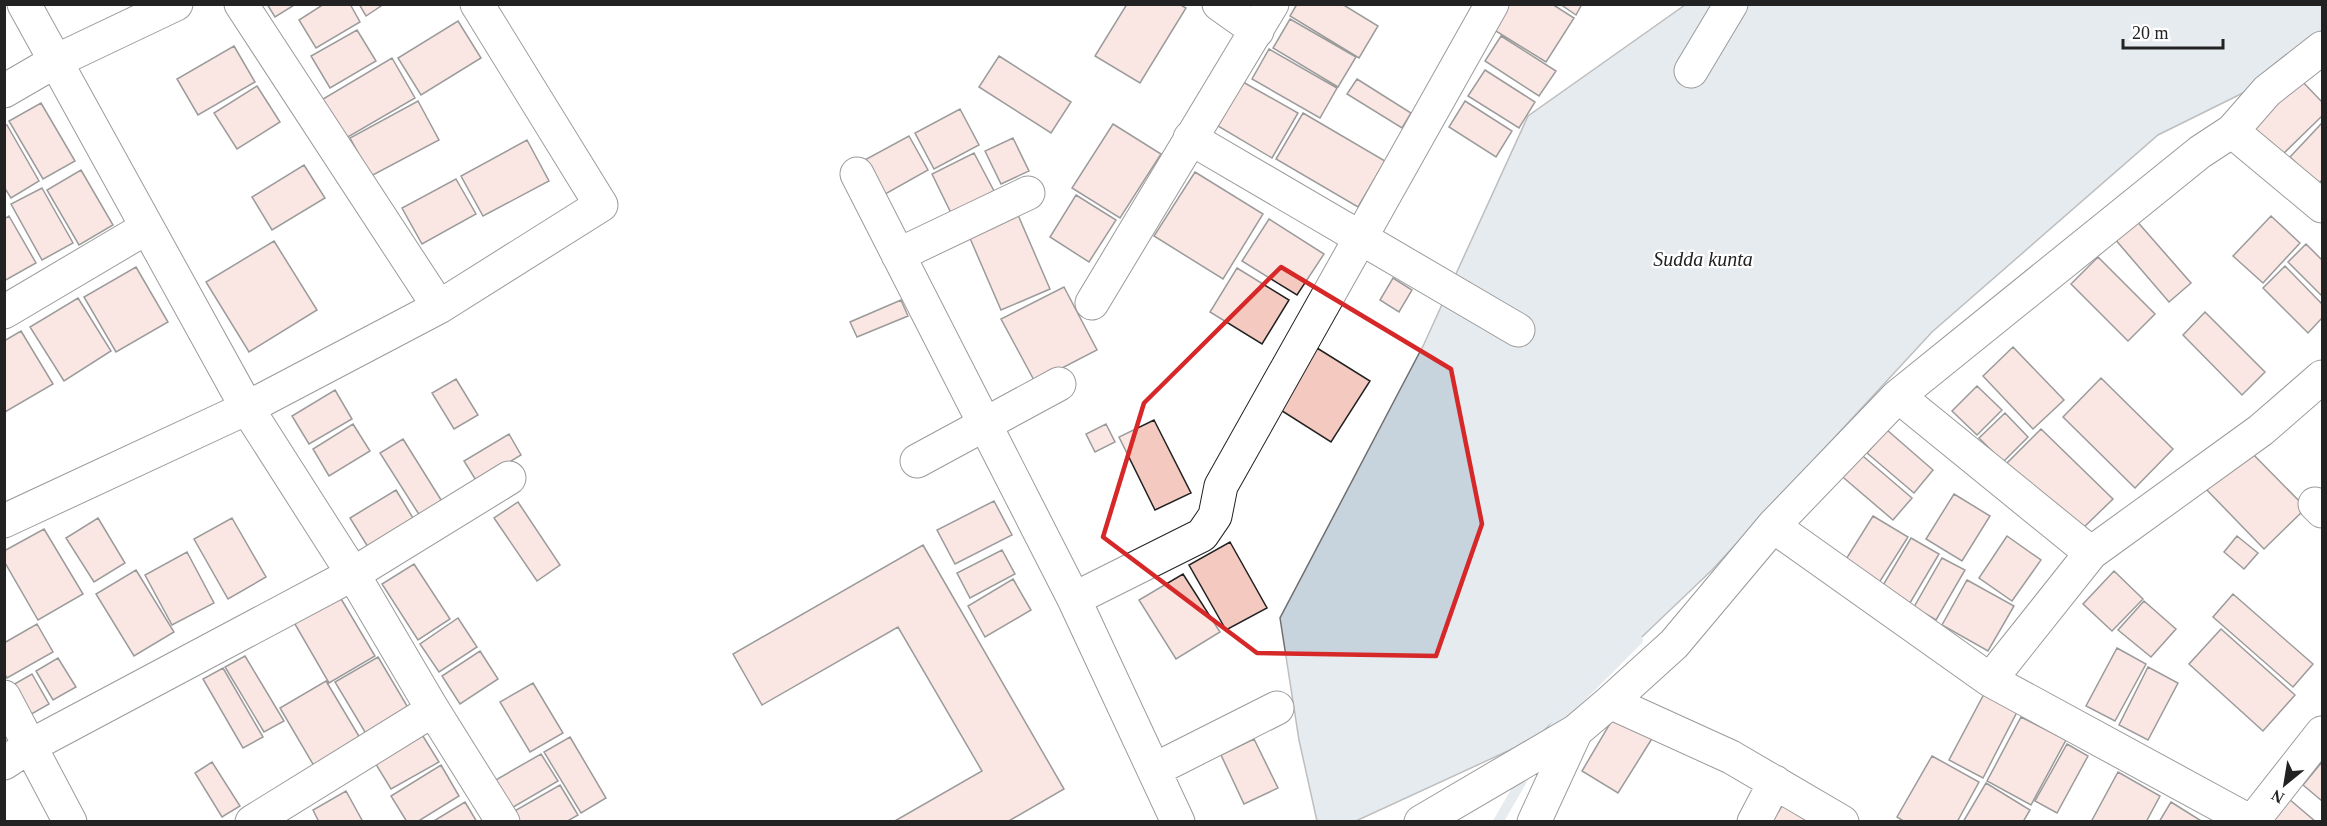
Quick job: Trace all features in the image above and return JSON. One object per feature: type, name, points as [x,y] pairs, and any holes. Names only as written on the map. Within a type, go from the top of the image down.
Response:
[{"type":"street","points":[[24,4],[247,408],[353,574],[433,710],[503,822]]},
{"type":"street","points":[[4,91],[54,62],[176,4]]},
{"type":"street","points":[[242,4],[439,307]]},
{"type":"street","points":[[4,521],[247,408],[439,307],[601,205],[477,4]]},
{"type":"street","points":[[1092,303],[1264,18],[1219,4]]},
{"type":"street","points":[[1074,599],[1202,535],[1215,516],[1221,486],[1492,4]]},
{"type":"street","points":[[1691,71],[1731,4]]},
{"type":"street","points":[[1421,822],[1576,731],[1674,644],[1773,526],[1898,396],[2166,179],[2232,131],[2267,92],[2322,48]]},
{"type":"street","points":[[2232,131],[2322,206]]},
{"type":"street","points":[[1190,138],[1518,330]]},
{"type":"street","points":[[857,174],[1074,599],[1178,822]]},
{"type":"street","points":[[898,255],[1028,193]]},
{"type":"street","points":[[4,312],[146,228]]},
{"type":"street","points":[[1990,680],[2091,553],[2261,430],[2322,377]]},
{"type":"street","points":[[917,461],[1059,384]]},
{"type":"street","points":[[1898,396],[2091,553]]},
{"type":"street","points":[[17,755],[353,574],[509,478]]},
{"type":"street","points":[[1773,526],[1990,680],[2251,822],[2322,733]]},
{"type":"street","points":[[1619,694],[1842,822]]},
{"type":"street","points":[[4,697],[17,755],[70,822]]},
{"type":"street","points":[[1154,770],[1277,708]]},
{"type":"street","points":[[252,822],[433,710]]},
{"type":"street","points":[[1534,822],[1576,731]]},
{"type":"street","points":[[1754,822],[1775,782]]},
{"type":"highlighted area","points":[[1281,267],[1451,369],[1482,524],[1436,656],[1257,653],[1103,537],[1144,403]]},
{"type":"water","name":"Sudda kunta","points":[[1685,5],[2322,5],[2322,31],[2255,87],[2158,135],[1932,332],[1712,570],[1536,738],[1356,821],[1317,821],[1299,740],[1280,618],[1424,344],[1528,116]]},
{"type":"building","points":[[267,4],[296,4],[275,17]]},
{"type":"building","points":[[324,4],[350,4],[360,22],[316,48],[299,20]]},
{"type":"building","points":[[359,4],[384,4],[366,16]]},
{"type":"building","points":[[1127,4],[1179,4],[1186,8],[1140,83],[1095,56]]},
{"type":"building","points":[[1297,4],[1342,4],[1378,26],[1359,58],[1290,16]]},
{"type":"building","points":[[1505,4],[1552,4],[1574,18],[1546,62],[1491,28]]},
{"type":"building","points":[[1560,4],[1582,4],[1576,15]]},
{"type":"building","points":[[1290,19],[1356,57],[1338,87],[1273,48]]},
{"type":"building","points":[[458,21],[481,58],[421,95],[398,58]]},
{"type":"building","points":[[357,30],[376,61],[330,88],[311,56]]},
{"type":"building","points":[[1501,36],[1556,71],[1539,96],[1485,61]]},
{"type":"building","points":[[234,46],[255,82],[198,115],[177,79]]},
{"type":"building","points":[[1269,49],[1337,88],[1320,118],[1252,79]]},
{"type":"building","points":[[999,56],[1071,102],[1051,133],[979,87]]},
{"type":"building","points":[[392,58],[415,98],[341,141],[318,102]]},
{"type":"building","points":[[1485,70],[1535,102],[1519,128],[1468,96]]},
{"type":"building","points":[[1357,79],[1411,113],[1402,128],[1347,94]]},
{"type":"building","points":[[2300,79],[2322,102],[2322,116],[2282,155],[2252,126]]},
{"type":"building","points":[[1243,82],[1298,113],[1272,158],[1218,126]]},
{"type":"building","points":[[257,86],[280,122],[237,149],[214,113]]},
{"type":"building","points":[[418,101],[439,140],[371,176],[350,138]]},
{"type":"building","points":[[1465,101],[1512,131],[1496,157],[1449,127]]},
{"type":"building","points":[[41,103],[75,161],[43,179],[9,121]]},
{"type":"building","points":[[960,109],[979,145],[934,169],[915,133]]},
{"type":"building","points":[[1303,113],[1385,161],[1358,207],[1276,159]]},
{"type":"building","points":[[2322,123],[2322,180],[2318,184],[2290,157]]},
{"type":"building","points":[[1113,124],[1161,154],[1120,218],[1072,188]]},
{"type":"building","points":[[7,125],[39,181],[11,198],[4,187],[4,126]]},
{"type":"building","points":[[909,136],[928,170],[880,197],[861,162]]},
{"type":"building","points":[[1013,138],[1029,171],[1001,184],[985,151]]},
{"type":"building","points":[[527,140],[549,181],[483,216],[461,176]]},
{"type":"building","points":[[974,153],[994,191],[951,213],[932,174]]},
{"type":"building","points":[[304,165],[325,198],[272,230],[252,197]]},
{"type":"building","points":[[81,170],[113,225],[79,245],[47,190]]},
{"type":"building","points":[[1195,172],[1263,214],[1223,279],[1154,236]]},
{"type":"building","points":[[456,179],[476,214],[422,244],[402,208]]},
{"type":"building","points":[[42,188],[73,243],[42,260],[11,204]]},
{"type":"building","points":[[1076,195],[1116,220],[1089,262],[1050,237]]},
{"type":"building","points":[[1018,215],[1050,289],[1001,310],[969,236]]},
{"type":"building","points":[[9,216],[36,263],[4,281],[4,219]]},
{"type":"building","points":[[2271,216],[2300,243],[2263,283],[2233,256]]},
{"type":"building","points":[[1269,219],[1324,254],[1297,295],[1242,261]]},
{"type":"building","points":[[2135,219],[2191,283],[2169,302],[2114,238]]},
{"type":"building","points":[[274,241],[317,310],[249,352],[206,282]]},
{"type":"building","points":[[2306,244],[2322,260],[2322,296],[2288,262]]},
{"type":"building","points":[[2098,257],[2155,314],[2128,341],[2071,284]]},
{"type":"building","points":[[2285,266],[2322,304],[2322,318],[2308,333],[2263,288]]},
{"type":"building","points":[[136,267],[168,322],[116,352],[84,297]]},
{"type":"building","points":[[1237,268],[1289,300],[1262,344],[1210,312]]},
{"type":"building","points":[[1393,278],[1412,290],[1399,312],[1380,300]]},
{"type":"building","points":[[1064,287],[1097,350],[1035,382],[1001,319]]},
{"type":"building","points":[[78,298],[111,351],[64,381],[30,327]]},
{"type":"building","points":[[901,300],[908,316],[857,337],[850,322]]},
{"type":"building","points":[[2205,312],[2265,372],[2242,395],[2183,335]]},
{"type":"building","points":[[21,331],[53,384],[5,412],[4,341]]},
{"type":"building","points":[[2013,347],[2064,400],[2033,429],[1983,376]]},
{"type":"building","points":[[1317,348],[1370,381],[1331,442],[1279,409]]},
{"type":"building","points":[[2101,378],[2173,449],[2135,488],[2063,417]]},
{"type":"building","points":[[456,379],[478,415],[454,429],[432,393]]},
{"type":"building","points":[[1977,386],[2002,410],[1977,435],[1952,411]]},
{"type":"building","points":[[335,390],[352,419],[309,444],[292,416]]},
{"type":"building","points":[[2005,413],[2028,437],[2003,462],[1979,438]]},
{"type":"building","points":[[1154,420],[1191,493],[1155,510],[1119,437]]},
{"type":"building","points":[[353,424],[370,451],[329,476],[313,449]]},
{"type":"building","points":[[1106,424],[1115,442],[1095,452],[1086,434]]},
{"type":"building","points":[[2041,429],[2113,499],[2081,530],[2006,464]]},
{"type":"building","points":[[1887,430],[1933,470],[1914,493],[1867,453]]},
{"type":"building","points":[[509,434],[521,455],[477,482],[464,461]]},
{"type":"building","points":[[403,439],[443,503],[420,516],[380,453]]},
{"type":"building","points":[[2246,447],[2306,508],[2264,549],[2204,487]]},
{"type":"building","points":[[1857,451],[1912,498],[1893,520],[1838,473]]},
{"type":"building","points":[[396,490],[413,518],[368,547],[350,518]]},
{"type":"building","points":[[1954,494],[1990,516],[1962,561],[1926,539]]},
{"type":"building","points":[[994,501],[1012,535],[955,564],[937,530]]},
{"type":"building","points":[[518,502],[560,565],[537,581],[494,518]]},
{"type":"building","points":[[1873,516],[1908,537],[1877,586],[1843,564]]},
{"type":"building","points":[[98,518],[125,563],[94,582],[66,538]]},
{"type":"building","points":[[232,518],[266,577],[228,599],[194,539]]},
{"type":"building","points":[[44,529],[83,594],[38,620],[4,561],[4,551]]},
{"type":"building","points":[[2007,536],[2041,560],[2012,601],[1979,578]]},
{"type":"building","points":[[2237,536],[2258,553],[2244,569],[2224,552]]},
{"type":"building","points":[[1911,538],[1939,554],[1910,603],[1882,587]]},
{"type":"building","points":[[1230,542],[1267,608],[1226,630],[1189,565]]},
{"type":"building","points":[[923,545],[1064,789],[1007,822],[893,822],[982,771],[898,627],[762,705],[733,654]]},
{"type":"building","points":[[1002,550],[1015,574],[970,598],[957,573]]},
{"type":"building","points":[[187,552],[214,603],[172,625],[145,575]]},
{"type":"building","points":[[1942,558],[1965,570],[1936,620],[1914,607]]},
{"type":"building","points":[[414,564],[450,619],[418,640],[382,584]]},
{"type":"building","points":[[136,570],[174,632],[134,656],[96,594]]},
{"type":"building","points":[[2114,571],[2143,599],[2112,631],[2083,604]]},
{"type":"building","points":[[1183,574],[1220,632],[1176,659],[1139,600]]},
{"type":"building","points":[[1013,579],[1031,610],[985,637],[968,606]]},
{"type":"building","points":[[1967,580],[2014,606],[1988,651],[1942,625]]},
{"type":"building","points":[[337,592],[375,656],[329,683],[292,619]]},
{"type":"building","points":[[2233,594],[2313,664],[2293,687],[2213,617]]},
{"type":"building","points":[[2144,601],[2176,629],[2151,657],[2118,630]]},
{"type":"building","points":[[458,618],[477,647],[439,672],[420,644]]},
{"type":"building","points":[[37,624],[53,652],[7,678],[4,673],[4,643]]},
{"type":"building","points":[[2221,629],[2295,695],[2263,731],[2189,664]]},
{"type":"building","points":[[2117,648],[2146,664],[2115,721],[2086,706]]},
{"type":"building","points":[[480,651],[498,679],[460,704],[442,676]]},
{"type":"building","points":[[245,656],[284,721],[264,732],[225,667]]},
{"type":"building","points":[[378,657],[413,716],[371,742],[335,682]]},
{"type":"building","points":[[58,658],[76,687],[53,700],[36,671]]},
{"type":"building","points":[[2148,667],[2178,683],[2148,740],[2119,725]]},
{"type":"building","points":[[223,668],[263,737],[243,748],[203,679]]},
{"type":"building","points":[[32,674],[49,704],[28,716],[11,686]]},
{"type":"building","points":[[326,681],[363,743],[317,771],[280,708]]},
{"type":"building","points":[[533,683],[563,733],[530,752],[500,702]]},
{"type":"building","points":[[1984,694],[2017,712],[1983,778],[1949,760]]},
{"type":"building","points":[[1615,715],[1653,737],[1618,793],[1582,771]]},
{"type":"building","points":[[2021,717],[2066,740],[2031,805],[1987,781]]},
{"type":"building","points":[[421,733],[439,762],[391,789],[374,761]]},
{"type":"building","points":[[570,737],[606,798],[581,813],[544,752]]},
{"type":"building","points":[[1254,739],[1278,788],[1244,804],[1221,755]]},
{"type":"building","points":[[2067,744],[2088,756],[2057,813],[2035,801]]},
{"type":"building","points":[[541,754],[558,781],[510,809],[494,781]]},
{"type":"building","points":[[1932,756],[1979,782],[1957,822],[1905,822],[1897,817]]},
{"type":"building","points":[[212,762],[240,806],[222,817],[195,773]]},
{"type":"building","points":[[2322,762],[2322,801],[2303,785]]},
{"type":"building","points":[[441,765],[459,796],[417,822],[407,822],[391,796]]},
{"type":"building","points":[[2118,772],[2160,796],[2146,822],[2091,822]]},
{"type":"building","points":[[1986,783],[2030,810],[2023,822],[1963,822]]},
{"type":"building","points":[[560,785],[578,815],[566,822],[516,822],[511,813]]},
{"type":"building","points":[[346,791],[363,822],[319,822],[313,810]]},
{"type":"building","points":[[2289,799],[2316,822],[2270,822]]},
{"type":"building","points":[[1785,801],[1818,822],[1772,822]]},
{"type":"building","points":[[465,802],[477,822],[432,822]]},
{"type":"building","points":[[2171,802],[2203,822],[2159,822]]},
{"type":"waterway","points":[[1550,734],[1560,718],[1638,640]]},
{"type":"waterway","points":[[1498,822],[1528,770]]}]
